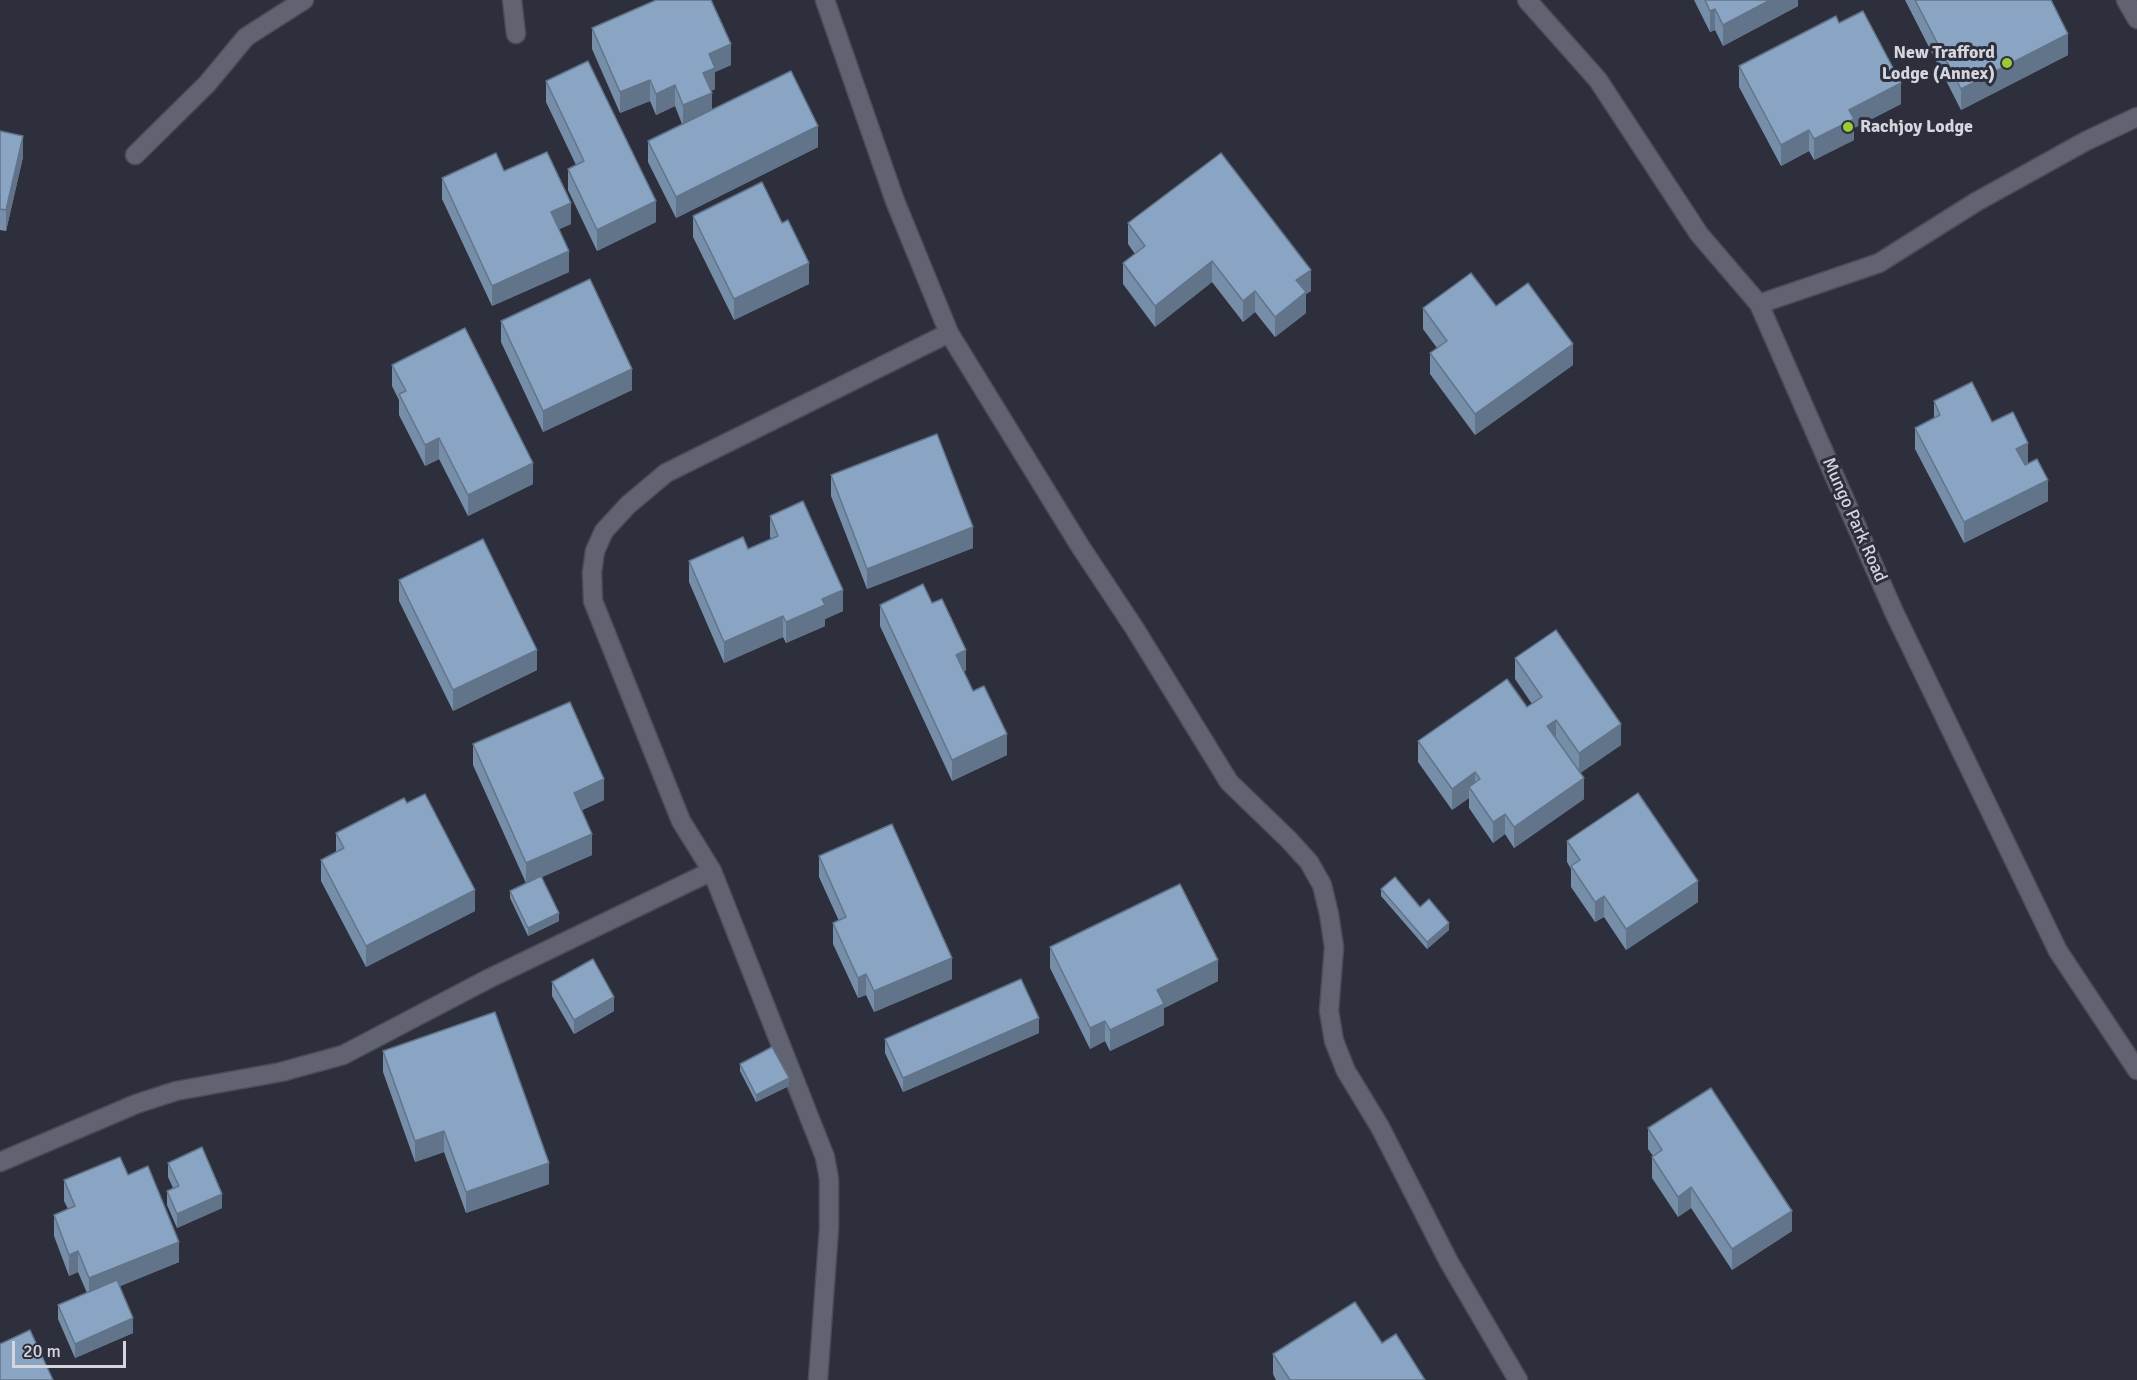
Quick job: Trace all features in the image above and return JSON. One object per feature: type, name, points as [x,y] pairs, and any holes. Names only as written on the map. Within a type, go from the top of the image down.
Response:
[{"type":"street","points":[[135,155],[207,84],[246,37],[304,0]]},
{"type":"street","points":[[512,0],[516,34]]},
{"type":"street","points":[[825,0],[895,201],[949,333],[1229,782],[1296,847],[1309,862],[1322,885],[1334,947],[1329,1011],[1334,1041],[1346,1071],[1380,1127],[1449,1262],[1518,1380]]},
{"type":"street","name":"Mungo Park Road","points":[[1527,0],[1599,80],[1699,234],[1759,304],[1894,612],[2058,951],[2135,1061]]},
{"type":"street","points":[[2126,0],[2137,19]]},
{"type":"street","points":[[1759,304],[1878,263],[1977,202],[2086,141],[2137,117]]},
{"type":"street","points":[[818,1380],[829,1228],[829,1179],[825,1157],[712,871],[681,820],[593,602],[592,572],[595,551],[604,531],[628,505],[666,473],[949,333]]},
{"type":"street","points":[[0,1162],[136,1104],[176,1091],[281,1072],[343,1055],[488,979],[712,871]]},
{"type":"building","points":[[656,0],[711,0],[731,44],[709,54],[715,68],[703,73],[712,93],[683,105],[675,85],[656,94],[650,80],[620,92],[592,28]]},
{"type":"building","points":[[1705,0],[1770,0],[1723,25],[1715,9],[1710,11]]},
{"type":"building","points":[[1915,0],[2051,0],[2068,34],[1961,89]]},
{"type":"building","points":[[1863,11],[1901,83],[1849,110],[1854,119],[1814,139],[1809,130],[1781,145],[1739,66],[1836,16],[1839,23]]},
{"type":"building","points":[[588,61],[656,201],[597,230],[568,169],[584,161],[546,81]]},
{"type":"building","points":[[791,71],[818,126],[676,197],[648,141]]},
{"type":"building","points":[[0,131],[23,136],[6,210],[0,209]]},
{"type":"building","points":[[547,152],[571,203],[551,212],[569,251],[492,286],[442,178],[496,153],[504,171]]},
{"type":"building","points":[[1221,153],[1311,270],[1296,280],[1306,292],[1275,317],[1255,291],[1243,301],[1212,261],[1155,306],[1123,263],[1145,246],[1128,223]]},
{"type":"building","points":[[762,182],[782,223],[788,220],[809,263],[734,299],[693,216]]},
{"type":"building","points":[[1471,273],[1496,306],[1528,283],[1573,344],[1475,414],[1430,353],[1447,341],[1423,308]]},
{"type":"building","points":[[590,279],[632,369],[543,411],[501,321]]},
{"type":"building","points":[[465,328],[533,463],[468,495],[439,438],[425,445],[399,394],[406,391],[392,365]]},
{"type":"building","points":[[1972,382],[1992,422],[2013,412],[2028,443],[2016,449],[2025,465],[2037,459],[2048,480],[1964,522],[1915,428],[1940,415],[1934,401]]},
{"type":"building","points":[[937,434],[973,527],[867,569],[831,475]]},
{"type":"building","points":[[803,501],[843,590],[822,599],[825,605],[786,622],[783,616],[724,642],[689,561],[743,537],[748,549],[778,536],[770,516]]},
{"type":"building","points":[[483,539],[537,650],[453,690],[399,580]]},
{"type":"building","points":[[923,584],[932,603],[942,599],[966,650],[956,655],[973,691],[984,686],[1007,734],[952,760],[880,605]]},
{"type":"building","points":[[1556,630],[1621,724],[1579,753],[1556,720],[1547,726],[1584,778],[1514,827],[1505,814],[1493,822],[1469,787],[1480,779],[1475,772],[1452,789],[1418,741],[1507,679],[1527,707],[1542,697],[1515,658]]},
{"type":"building","points":[[570,702],[604,779],[574,793],[592,834],[526,863],[473,744]]},
{"type":"building","points":[[1638,793],[1698,881],[1626,929],[1604,896],[1595,902],[1571,866],[1580,860],[1567,841]]},
{"type":"building","points":[[425,794],[475,890],[366,946],[321,860],[344,848],[336,833],[404,798],[407,803]]},
{"type":"building","points":[[892,824],[952,958],[874,991],[866,974],[858,978],[833,923],[846,917],[819,856]]},
{"type":"building","points":[[541,876],[559,913],[528,928],[510,891]]},
{"type":"building","points":[[1395,877],[1420,907],[1429,899],[1449,923],[1427,942],[1381,889]]},
{"type":"building","points":[[1180,884],[1218,960],[1157,990],[1164,1004],[1110,1030],[1105,1021],[1090,1028],[1050,947]]},
{"type":"building","points":[[593,959],[614,997],[574,1020],[552,982]]},
{"type":"building","points":[[1021,979],[1039,1018],[903,1078],[885,1039]]},
{"type":"building","points":[[495,1012],[549,1163],[466,1192],[444,1131],[415,1141],[383,1051]]},
{"type":"building","points":[[772,1047],[789,1078],[756,1095],[740,1064]]},
{"type":"building","points":[[1711,1088],[1792,1211],[1732,1249],[1691,1187],[1678,1197],[1652,1157],[1662,1150],[1648,1128]]},
{"type":"building","points":[[202,1147],[222,1194],[177,1214],[167,1191],[179,1186],[168,1163]]},
{"type":"building","points":[[120,1157],[128,1175],[148,1166],[179,1242],[89,1278],[78,1251],[69,1255],[54,1215],[75,1206],[64,1180]]},
{"type":"building","points":[[117,1280],[133,1318],[75,1344],[58,1305]]},
{"type":"building","points":[[1355,1302],[1382,1343],[1396,1334],[1425,1380],[1290,1380],[1273,1354]]},
{"type":"building","points":[[30,1330],[53,1380],[0,1380],[0,1344]]},
{"type":"place","name":"New Trafford Lodge (Annex)","points":[[2007,63]]},
{"type":"place","name":"Rachjoy Lodge","points":[[1848,127]]}]
